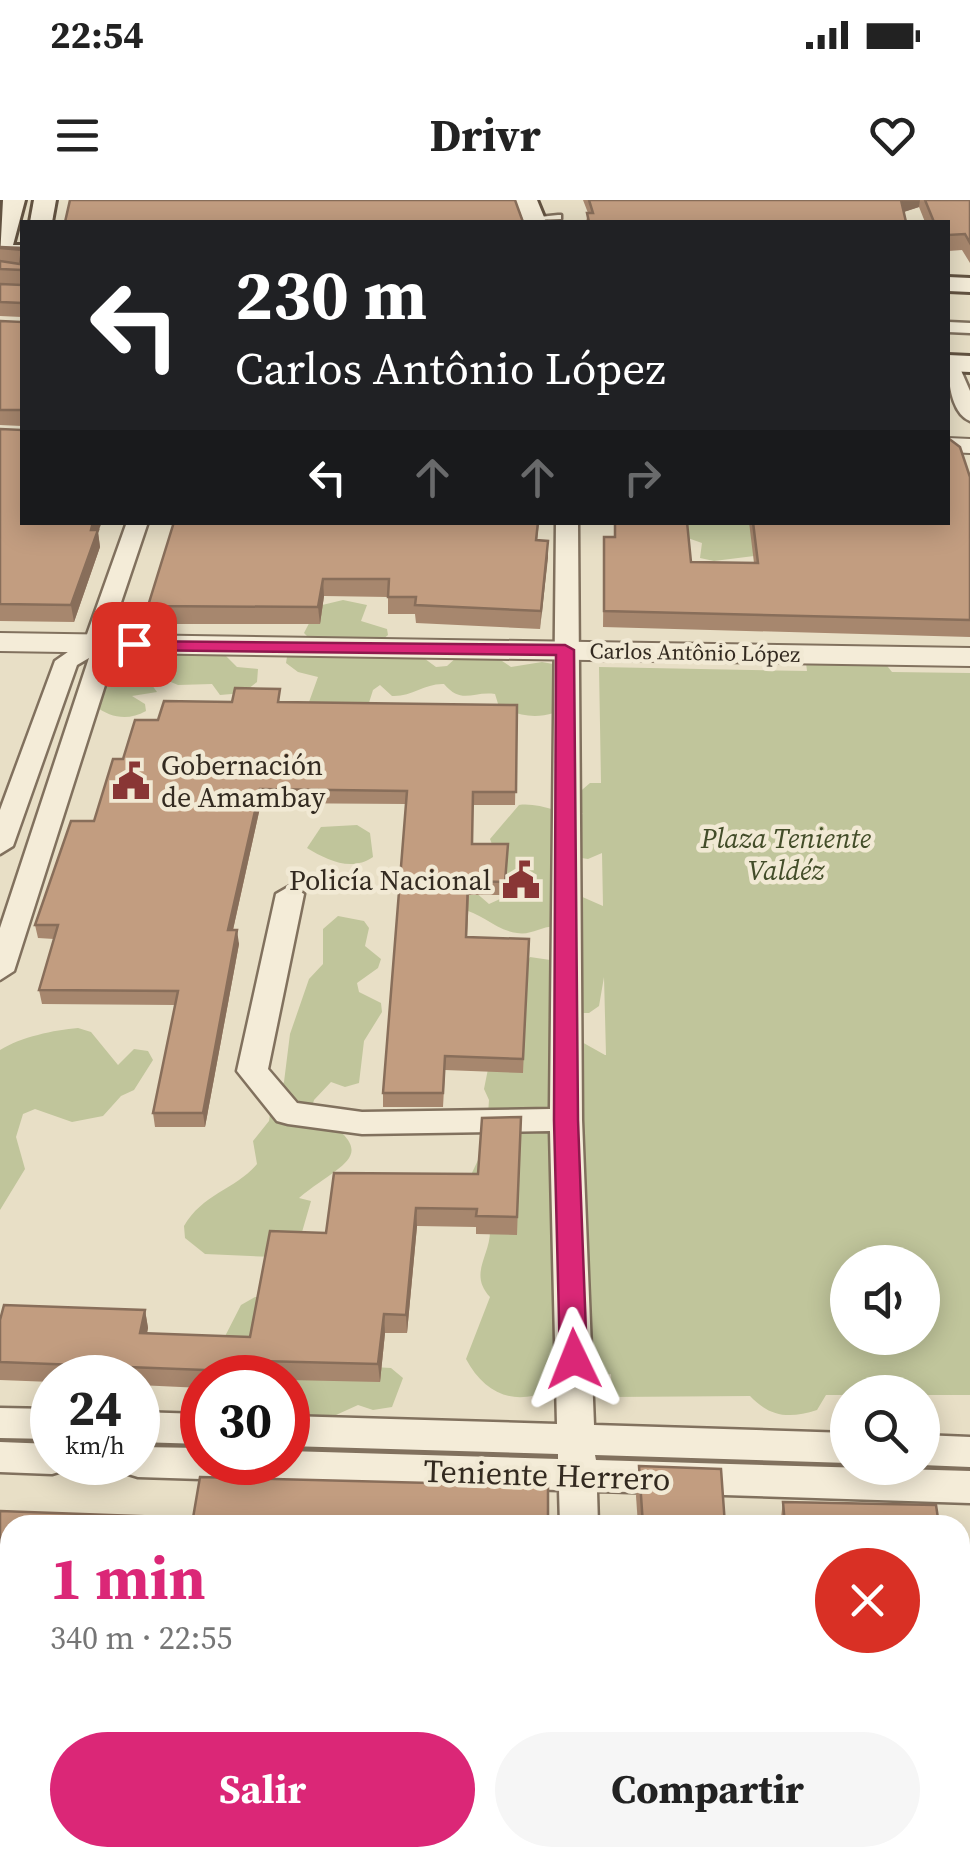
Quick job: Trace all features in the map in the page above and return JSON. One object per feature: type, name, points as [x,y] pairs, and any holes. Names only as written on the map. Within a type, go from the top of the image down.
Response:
[{"type":"main road","points":[[0,252],[14,200]]},
{"type":"street","points":[[956,363],[970,415]]},
{"type":"street","points":[[0,846],[67,661],[95,644],[137,525]]},
{"type":"street","points":[[567,525],[566,1120],[579,1515]]},
{"type":"street","name":"Carlos Antônio López","points":[[0,642],[970,657]]},
{"type":"street","points":[[0,971],[5,942],[101,660],[95,644]]},
{"type":"street","points":[[290,894],[252,1072],[288,1113],[362,1123],[566,1120]]},
{"type":"street","points":[[0,1423],[30,1424]]},
{"type":"street","name":"Teniente Herrero","points":[[310,1433],[577,1458],[830,1449]]},
{"type":"street","name":"Teniente Herrero","points":[[310,1445],[577,1458],[957,1465]]},
{"type":"street","points":[[0,1457],[30,1458]]},
{"type":"green space","points":[[651,525],[777,525],[754,556],[714,561],[700,558],[702,543]]},
{"type":"green space","points":[[343,600],[367,605],[361,621],[387,629],[388,635],[382,640],[309,638],[304,633],[318,606]]},
{"type":"green space","points":[[288,651],[320,651],[338,658],[417,653],[436,667],[447,666],[458,656],[490,653],[511,667],[542,662],[564,666],[554,713],[546,715],[513,712],[499,707],[495,694],[462,696],[444,684],[392,696],[380,685],[373,690],[367,709],[316,707],[309,702],[318,677],[298,672],[286,663]]},
{"type":"green space","points":[[140,652],[222,652],[237,667],[258,669],[257,682],[243,693],[220,695],[212,684],[178,685],[159,677],[149,681],[157,692],[132,696],[145,704],[146,711],[120,717],[95,706],[109,676],[134,663]]},
{"type":"green space","name":"Plaza Teniente Valdéz","points":[[884,662],[892,672],[970,673],[970,1395],[940,1395],[940,1375],[830,1375],[830,1395],[826,1395],[817,1410],[789,1415],[773,1412],[750,1396],[612,1397],[611,1374],[575,1373],[553,1376],[549,1390],[536,1395],[501,1394],[482,1381],[466,1359],[490,1297],[481,1280],[489,1223],[471,1175],[486,1143],[489,1100],[484,1089],[490,1059],[525,965],[530,957],[557,961],[563,928],[509,931],[460,909],[451,894],[474,891],[489,904],[511,894],[511,879],[503,873],[490,839],[519,805],[583,814],[577,809],[576,795],[590,783],[601,783],[599,667],[807,671],[806,663]],"holes":[[[602,853],[603,906],[571,892],[575,857],[588,859]],[[604,977],[606,1055],[580,1041],[574,1013],[589,1013],[599,1006]]]},
{"type":"green space","points":[[357,825],[370,833],[373,857],[365,861],[339,863],[307,848],[321,827]]},
{"type":"green space","points":[[338,916],[364,921],[369,928],[365,946],[381,959],[378,968],[357,983],[359,992],[381,1003],[382,1012],[364,1041],[359,1083],[345,1087],[331,1082],[314,1100],[311,1110],[346,1138],[350,1157],[299,1198],[311,1201],[300,1239],[273,1257],[205,1254],[185,1238],[184,1226],[200,1206],[257,1164],[253,1141],[269,1121],[272,1100],[284,1082],[290,1034],[309,979],[323,964],[323,929]]},
{"type":"green space","points":[[78,1028],[91,1032],[118,1065],[134,1049],[148,1051],[153,1060],[134,1090],[121,1096],[103,1116],[72,1122],[35,1109],[23,1114],[16,1137],[25,1169],[0,1210],[0,1050],[38,1035]]},
{"type":"green space","points":[[255,1297],[272,1298],[355,1366],[391,1368],[403,1378],[392,1407],[373,1410],[358,1405],[325,1420],[339,1440],[330,1454],[312,1455],[310,1355],[235,1355],[219,1348],[241,1305]]},
{"type":"building","points":[[70,200],[515,200],[522,220],[65,220]]},
{"type":"building","points":[[589,200],[901,200],[906,220],[589,220],[587,213],[593,213]]},
{"type":"building","points":[[925,200],[970,200],[970,243],[965,234],[950,235],[950,220],[933,220]]},
{"type":"building","points":[[0,261],[20,264],[20,270],[0,269]]},
{"type":"building","points":[[0,284],[20,285],[20,303],[0,302]]},
{"type":"building","points":[[0,321],[20,322],[20,410],[0,410]]},
{"type":"building","points":[[0,429],[20,430],[20,525],[92,525],[91,530],[98,530],[71,605],[0,604]]},
{"type":"building","points":[[950,440],[960,447],[970,477],[970,620],[604,611],[604,537],[615,537],[615,525],[687,525],[691,562],[758,563],[753,525],[950,525]]},
{"type":"building","points":[[173,525],[538,525],[536,540],[548,541],[541,611],[415,605],[416,597],[388,597],[389,579],[323,579],[318,607],[148,606]]},
{"type":"building","points":[[235,688],[280,689],[278,702],[517,705],[516,792],[473,792],[472,844],[508,844],[505,882],[468,881],[466,937],[529,939],[523,1059],[445,1056],[443,1093],[383,1093],[407,791],[260,789],[228,930],[237,930],[203,1113],[153,1113],[178,991],[39,990],[58,925],[35,925],[71,821],[94,821],[113,759],[123,759],[135,720],[158,720],[164,701],[232,702]]},
{"type":"building","points":[[521,1117],[517,1217],[476,1216],[477,1209],[416,1208],[406,1315],[384,1314],[378,1364],[310,1362],[310,1355],[180,1355],[180,1369],[160,1368],[160,1355],[30,1355],[30,1363],[0,1362],[4,1305],[145,1310],[140,1333],[250,1337],[270,1231],[326,1233],[334,1173],[478,1174],[482,1118]]},
{"type":"building","points":[[639,1466],[721,1469],[724,1515],[642,1515]]},
{"type":"building","points":[[310,1480],[548,1486],[548,1515],[194,1515],[199,1485],[310,1485]]},
{"type":"building","points":[[783,1502],[936,1505],[938,1515],[784,1515]]},
{"type":"building","points":[[0,1511],[110,1515],[0,1515]]},
{"type":"place","name":"Gobernación de Amambay","points":[[131,781]]},
{"type":"place","name":"Policía Nacional","points":[[521,880]]},
{"type":"route","points":[[134,644],[565,650],[566,1120],[574,1359]]}]
